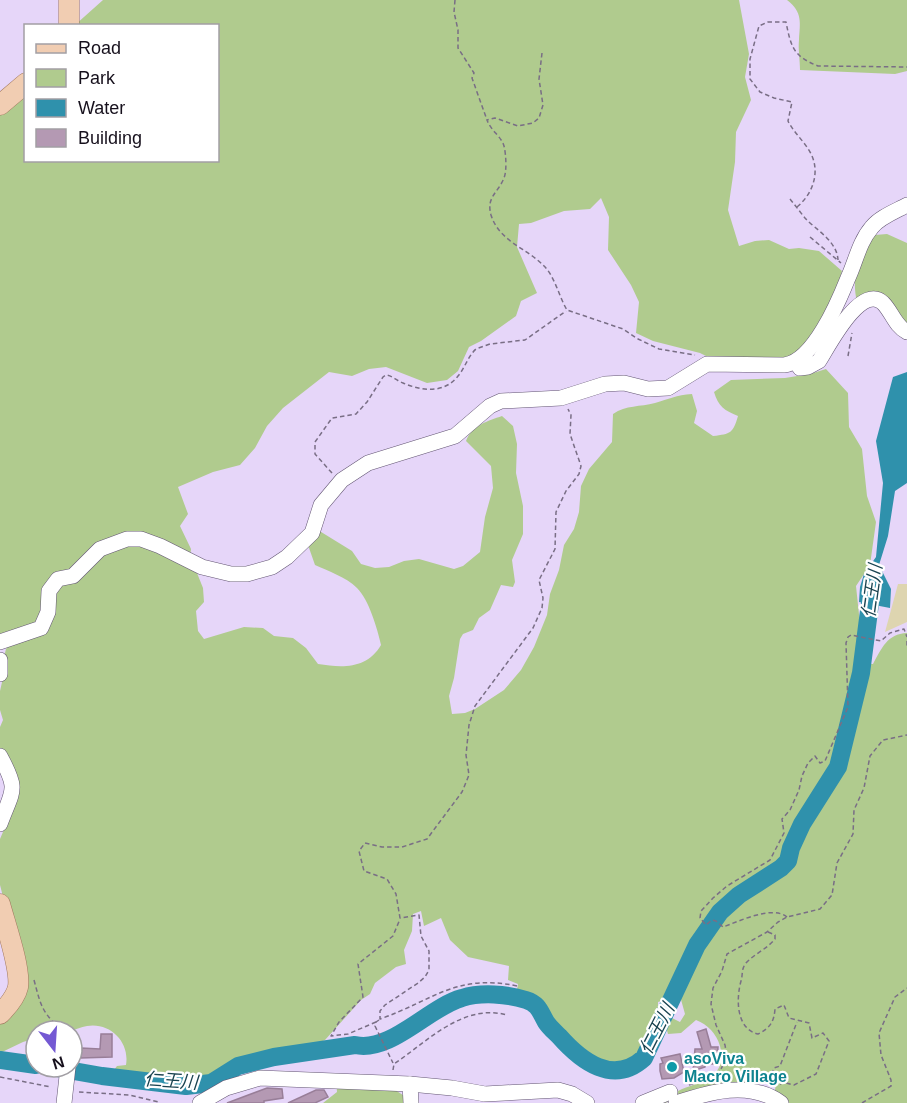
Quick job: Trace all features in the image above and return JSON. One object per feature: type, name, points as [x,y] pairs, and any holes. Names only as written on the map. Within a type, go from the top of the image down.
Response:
[{"type":"main road","points":[[69,0],[69,24]]},
{"type":"main road","points":[[0,105],[24,85]]},
{"type":"main road","points":[[0,904],[18,974],[18,987],[7,1007],[0,1014]]},
{"type":"street","points":[[0,642],[41,628],[48,612],[48,591],[58,579],[73,576],[100,549],[127,539],[141,539],[202,567],[231,574],[247,574],[272,567],[287,557],[312,533],[321,505],[342,480],[368,463],[455,436],[490,406],[501,401],[561,398],[605,384],[624,383],[648,389],[668,388],[706,364],[784,365],[796,362],[812,347],[852,269],[858,250],[871,228],[907,205]]},
{"type":"street","points":[[796,362],[800,368],[815,364],[850,311],[875,299],[882,302],[899,326],[907,332]]},
{"type":"street","points":[[0,660],[0,674]]},
{"type":"street","points":[[0,756],[12,778],[13,787],[0,824]]},
{"type":"street","points":[[200,1103],[226,1088],[260,1078],[410,1084],[452,1088],[485,1095],[558,1090],[572,1094],[587,1103]]},
{"type":"street","points":[[65,1094],[67,1079]]},
{"type":"street","points":[[410,1084],[411,1103]]},
{"type":"street","points":[[643,1103],[723,1090],[756,1091],[777,1100]]},
{"type":"path","points":[[455,0],[454,12],[459,48],[474,73],[472,78],[491,131],[496,134],[504,146],[506,171],[490,200],[489,207],[492,218],[506,239],[544,266],[567,310],[623,329],[659,349],[701,357],[711,364]]},
{"type":"path","points":[[796,207],[809,195],[816,167],[810,151],[788,121],[792,102],[760,92],[750,80],[750,59],[761,23],[786,22],[793,50],[805,61],[818,66],[907,67]]},
{"type":"path","points":[[487,120],[495,118],[518,126],[533,123],[539,118],[543,105],[539,79],[542,53]]},
{"type":"path","points":[[790,199],[831,243],[837,254],[837,260]]},
{"type":"path","points":[[810,237],[837,260],[852,269]]},
{"type":"path","points":[[342,480],[315,454],[315,441],[332,418],[356,414],[367,402],[383,377],[392,376],[406,385],[434,390],[442,389],[456,379],[476,349],[490,344],[525,340],[567,310]]},
{"type":"path","points":[[517,986],[482,982],[455,986],[348,1034],[331,1035],[339,1022],[363,997],[358,964],[393,936],[400,918],[396,894],[387,879],[364,871],[359,851],[365,843],[382,847],[402,847],[427,838],[462,792],[469,775],[466,755],[469,725],[475,706],[533,628],[542,608],[543,598],[539,580],[555,549],[556,512],[566,491],[579,474],[581,466],[570,434],[571,415],[561,398]]},
{"type":"path","points":[[787,917],[783,913],[767,913],[723,927],[712,920],[706,925],[701,921],[701,911],[727,886],[770,860],[784,833],[782,819],[790,810],[808,763],[815,756],[820,763],[825,761],[848,707],[846,643],[848,637],[851,635],[880,641],[890,633],[904,629],[907,637]]},
{"type":"path","points":[[907,641],[907,647]]},
{"type":"path","points":[[673,1097],[718,1075],[727,1057],[711,1004],[713,988],[722,971],[727,954],[767,932],[787,917],[819,909],[831,895],[837,863],[853,834],[854,810],[864,788],[870,756],[883,740],[907,735]]},
{"type":"path","points":[[380,1019],[380,1011],[385,1005],[418,983],[429,970],[429,951],[422,936],[419,915],[400,918]]},
{"type":"path","points":[[767,932],[775,935],[775,939],[746,963],[742,971],[738,990],[741,1017],[745,1028],[758,1034],[772,1025],[775,1009],[784,1005],[789,1017],[808,1023],[812,1038],[824,1033],[829,1041],[816,1074],[794,1085],[783,1082],[779,1085],[781,1091],[777,1100]]},
{"type":"path","points":[[32,975],[38,999],[49,1019]]},
{"type":"path","points":[[862,1103],[891,1086],[891,1080],[881,1055],[879,1032],[895,997],[907,988]]},
{"type":"path","points":[[394,1064],[465,1016],[490,1012],[507,1015]]},
{"type":"path","points":[[768,1081],[774,1068],[780,1066],[798,1021]]},
{"type":"path","points":[[376,1022],[376,1030],[394,1064],[392,1083]]},
{"type":"path","points":[[0,1077],[65,1094],[129,1095],[159,1102]]},
{"type":"green space","points":[[103,0],[739,0],[749,54],[745,77],[751,100],[736,132],[735,162],[728,210],[739,246],[769,240],[789,249],[819,251],[842,271],[824,335],[793,357],[714,360],[700,353],[653,341],[636,333],[639,302],[631,285],[608,250],[609,217],[601,198],[590,209],[564,211],[531,223],[519,224],[517,247],[537,293],[521,301],[516,316],[469,347],[458,371],[447,380],[427,383],[386,367],[369,369],[352,376],[329,372],[283,408],[267,426],[255,448],[240,465],[213,472],[178,487],[188,514],[180,526],[191,549],[190,558],[136,535],[71,571],[52,576],[45,620],[0,634],[0,115],[24,94],[24,162],[219,162],[219,24],[76,24]]},
{"type":"green space","points":[[787,0],[907,0],[907,71],[895,74],[800,70],[799,18],[796,9]]},
{"type":"green space","points":[[887,234],[907,243],[907,326],[885,307],[857,302],[855,293],[857,266],[864,250],[875,235]]},
{"type":"green space","points":[[826,369],[848,393],[849,427],[862,449],[867,496],[876,522],[870,565],[856,586],[860,624],[856,663],[873,664],[882,647],[890,639],[907,633],[907,1103],[786,1103],[774,1095],[777,1079],[757,1081],[755,1087],[687,1096],[658,1103],[675,1092],[710,1077],[720,1066],[720,1046],[714,1033],[704,1024],[696,1020],[681,1033],[668,1034],[666,1027],[668,1016],[680,1022],[685,1014],[680,996],[658,1002],[658,1010],[645,1048],[634,1062],[624,1065],[590,1061],[575,1049],[550,1022],[541,1005],[532,999],[516,995],[518,984],[508,980],[509,966],[468,957],[450,940],[441,918],[424,926],[421,911],[413,914],[412,931],[404,950],[406,964],[396,967],[375,983],[370,994],[361,1000],[325,1040],[304,1050],[272,1054],[232,1064],[210,1077],[186,1080],[126,1075],[114,1070],[117,1066],[126,1065],[126,1057],[121,1041],[111,1031],[103,1027],[84,1027],[84,1019],[24,1019],[24,1042],[0,1053],[0,1021],[11,1013],[11,928],[0,885],[0,839],[11,813],[0,750],[0,727],[3,720],[0,710],[0,691],[5,669],[4,657],[10,644],[55,615],[55,592],[101,552],[143,543],[195,568],[203,588],[204,602],[196,611],[198,631],[204,639],[244,627],[263,628],[274,636],[293,638],[306,648],[318,664],[345,666],[362,663],[369,659],[381,645],[372,615],[361,593],[353,584],[315,565],[308,545],[313,527],[352,551],[361,564],[375,568],[389,567],[404,561],[419,559],[454,569],[463,566],[480,552],[485,517],[493,488],[491,466],[466,441],[476,427],[502,416],[513,426],[517,444],[516,473],[523,506],[523,534],[512,560],[515,582],[513,587],[501,585],[490,610],[479,618],[473,630],[463,634],[460,639],[449,696],[452,714],[465,713],[504,690],[521,670],[534,647],[547,615],[550,594],[559,570],[564,545],[574,529],[579,512],[581,486],[589,469],[612,442],[613,414],[628,408],[692,394],[697,411],[694,423],[713,436],[724,434],[733,429],[738,416],[723,407],[714,392],[731,380],[785,378]]},
{"type":"green space","points":[[336,1078],[392,1088],[406,1097],[406,1103],[323,1103],[337,1092]]},
{"type":"sand","points":[[898,584],[907,584],[907,622],[885,632]]},
{"type":"water","points":[[907,372],[907,483],[895,491],[888,536],[879,565],[891,589],[890,608],[859,602],[860,587],[864,574],[876,557],[883,483],[876,441],[893,377]]},
{"type":"building","name":"asoViva Macro Village","points":[[706,1029],[711,1047],[718,1047],[717,1064],[705,1064],[705,1067],[693,1071],[695,1049],[702,1049],[697,1032]]},
{"type":"building","points":[[101,1034],[112,1034],[112,1057],[84,1058],[84,1048],[100,1049]]},
{"type":"building","name":"asoViva Macro Village","points":[[680,1054],[684,1072],[674,1078],[662,1079],[661,1058]]},
{"type":"building","points":[[267,1088],[282,1089],[283,1098],[264,1101],[264,1103],[227,1103]]},
{"type":"building","points":[[316,1090],[324,1090],[328,1097],[315,1103],[288,1103]]},
{"type":"waterway","name":"仁王川","points":[[84,1073],[186,1086],[211,1083],[238,1066],[274,1057],[355,1045],[369,1046],[382,1042],[410,1028],[449,1003],[469,996],[486,994],[511,996],[534,1004],[549,1026],[577,1054],[598,1067],[621,1070],[632,1066],[644,1058],[697,945],[720,912],[739,895],[788,861],[802,824],[838,767],[861,673],[873,580]]},
{"type":"waterway","name":"仁王川","points":[[0,1060],[24,1063]]},
{"type":"place","name":"asoViva Macro Village","points":[[672,1067]]}]
